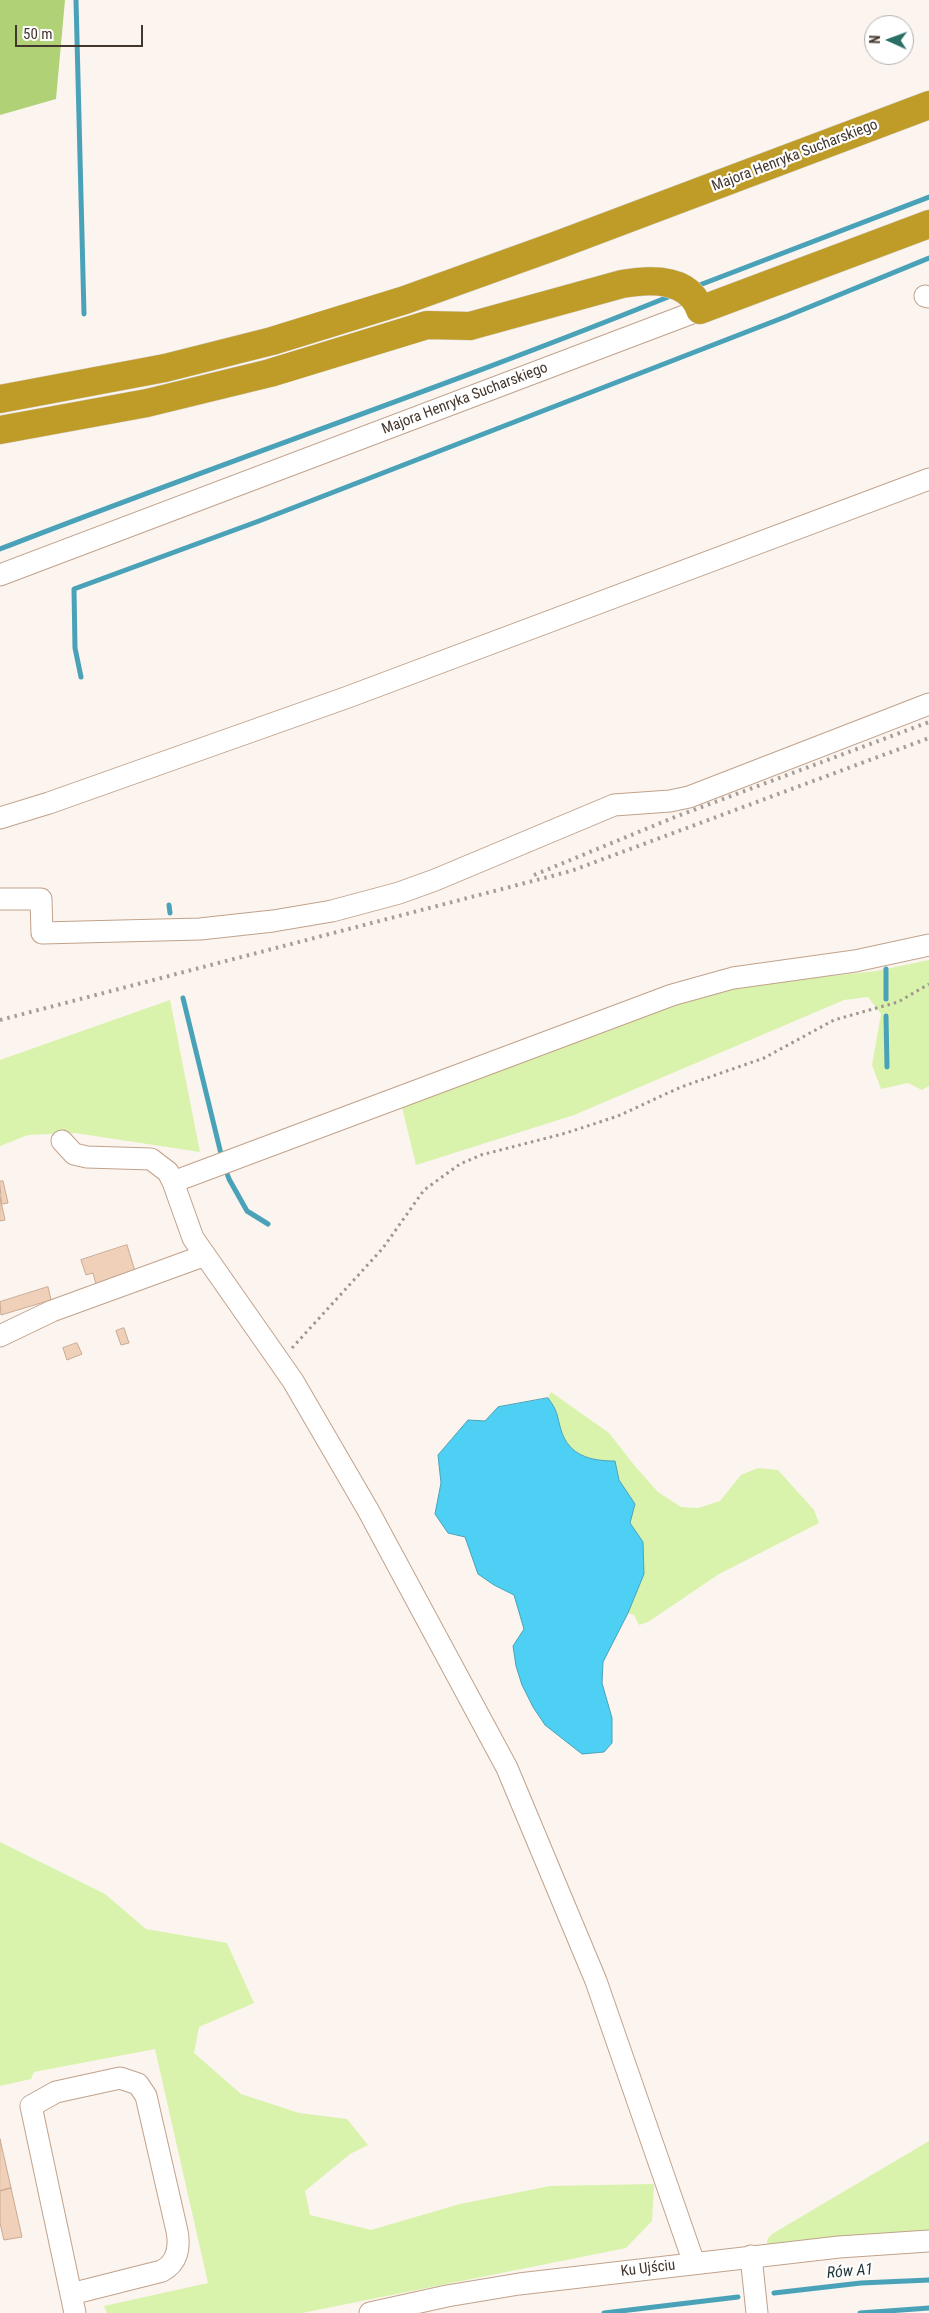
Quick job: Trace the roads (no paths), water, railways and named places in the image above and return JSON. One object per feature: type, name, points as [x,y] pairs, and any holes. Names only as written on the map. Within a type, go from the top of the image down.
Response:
[{"type":"highway","name":"Majora Henryka Sucharskiego","points":[[0,400],[183,364],[272,341],[405,300],[555,246],[929,105]]},
{"type":"highway","name":"Majora Henryka Sucharskiego","points":[[700,310],[929,224]]},
{"type":"highway","points":[[0,430],[147,403],[270,373],[427,325],[470,326],[622,284],[646,280],[667,282],[680,287],[692,295],[700,310]]},
{"type":"street","name":"Majora Henryka Sucharskiego","points":[[0,575],[700,310]]},
{"type":"street","points":[[0,818],[49,803],[348,697],[929,479]]},
{"type":"street","points":[[0,899],[42,899],[42,933],[200,928],[273,921],[332,911],[400,893],[435,880],[614,804],[670,801],[689,797],[929,704]]},
{"type":"street","points":[[174,1182],[672,995],[733,978],[886,955],[929,945]]},
{"type":"street","points":[[62,1141],[74,1154],[87,1157],[151,1159],[160,1164],[174,1182],[193,1238],[279,1360],[368,1510],[506,1768],[596,1981],[694,2263]]},
{"type":"street","points":[[0,1336],[52,1311],[204,1256]]},
{"type":"street","points":[[114,2078],[126,2078],[138,2084],[146,2096],[177,2231],[179,2248],[171,2265],[162,2272],[73,2303],[31,2106],[56,2092],[114,2078]]},
{"type":"street","name":"Ku Ujściu","points":[[370,2313],[497,2287],[751,2256],[857,2245],[929,2241]]},
{"type":"street","points":[[751,2256],[757,2313]]},
{"type":"water","points":[[548,1398],[555,1410],[561,1430],[569,1446],[589,1458],[615,1461],[619,1480],[635,1504],[630,1523],[643,1542],[644,1574],[628,1613],[603,1662],[602,1683],[612,1718],[612,1743],[604,1752],[582,1754],[545,1725],[522,1685],[516,1666],[513,1646],[524,1629],[514,1595],[478,1574],[465,1537],[448,1533],[435,1514],[441,1483],[438,1455],[468,1420],[485,1421],[498,1407]]},
{"type":"waterway","points":[[76,0],[84,314]]},
{"type":"waterway","points":[[697,286],[929,197]]},
{"type":"waterway","points":[[81,677],[75,648],[74,589],[259,521],[785,317],[929,258]]},
{"type":"waterway","points":[[0,549],[506,360],[673,295]]},
{"type":"waterway","points":[[169,905],[170,913]]},
{"type":"waterway","points":[[886,969],[886,999]]},
{"type":"waterway","points":[[183,998],[222,1158]]},
{"type":"waterway","points":[[886,1016],[887,1067]]},
{"type":"waterway","points":[[225,1168],[247,1211],[268,1224]]},
{"type":"waterway","name":"Rów A1","points":[[774,2293],[861,2283],[929,2280]]},
{"type":"waterway","name":"Rów A1","points":[[604,2313],[738,2297]]},
{"type":"waterway","points":[[860,2313],[929,2308]]},
{"type":"railway","points":[[534,875],[675,817],[929,722]]},
{"type":"railway","points":[[0,1020],[571,871],[929,738]]}]
